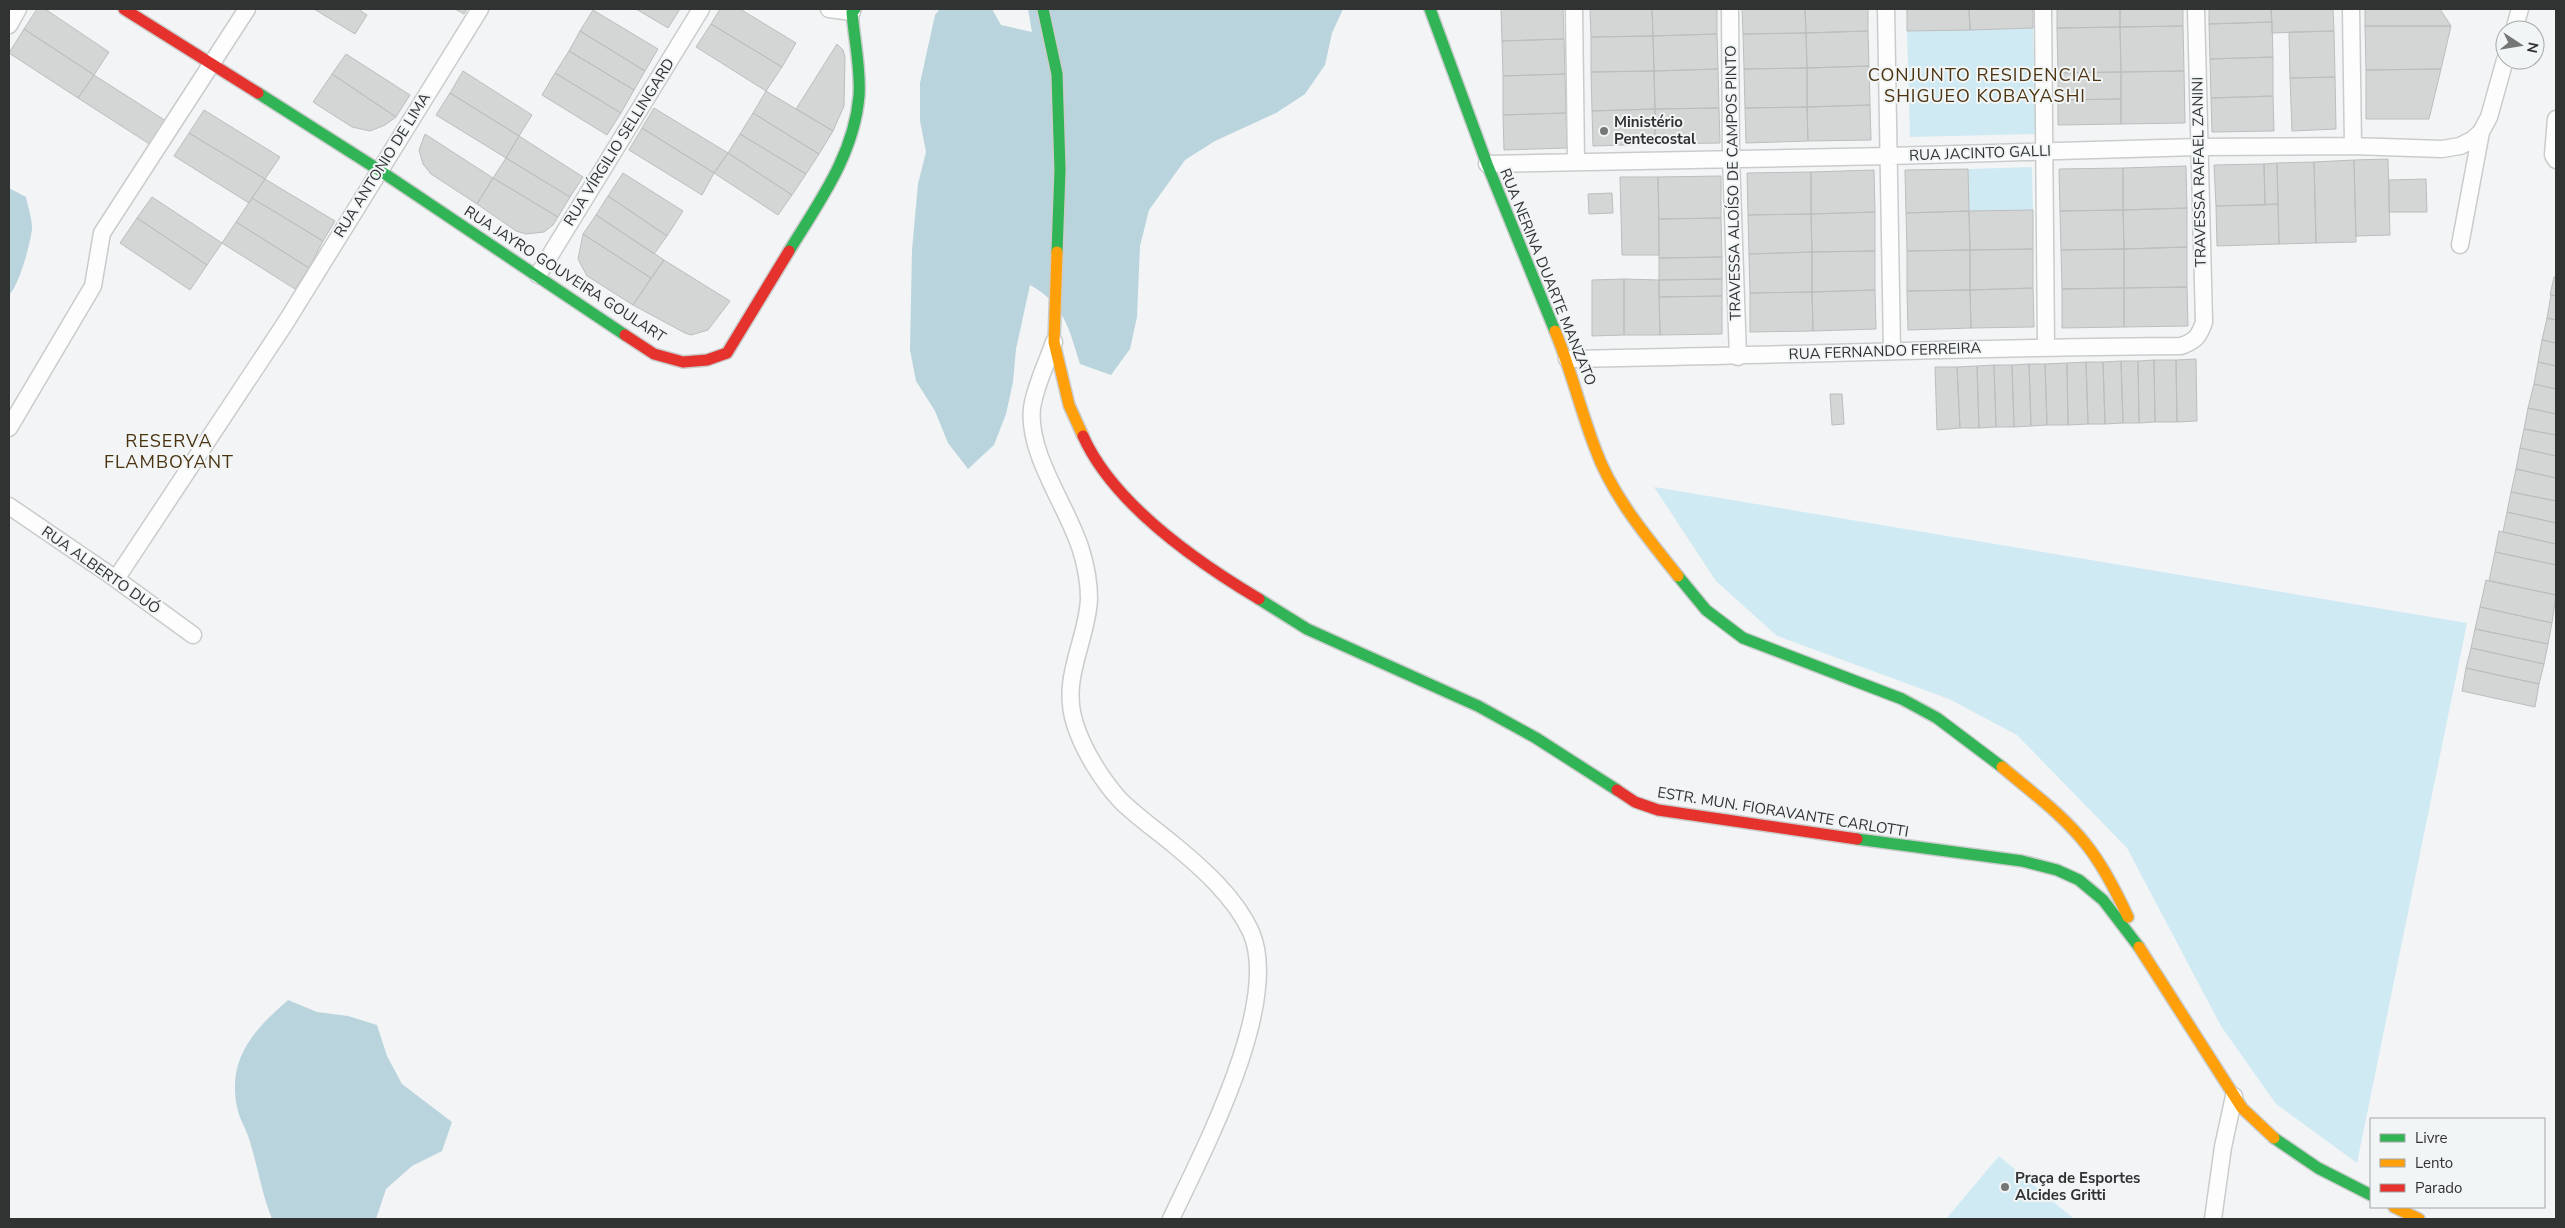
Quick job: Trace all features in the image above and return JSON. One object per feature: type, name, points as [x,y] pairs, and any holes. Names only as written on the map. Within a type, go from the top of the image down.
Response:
[{"type":"street","points":[[9,25],[18,9]]},
{"type":"street","name":"RUA JAYRO GOUVEIRA GOULART","points":[[124,9],[380,170],[654,354],[683,363],[704,362],[727,353],[839,169],[851,142],[859,95],[853,10]]},
{"type":"street","points":[[9,428],[93,286],[102,233],[247,9]]},
{"type":"street","name":"RUA ANTONIO DE LIMA","points":[[116,579],[286,322],[480,9]]},
{"type":"street","name":"RUA VÍRGILIO SELLINGARD","points":[[538,275],[701,9]]},
{"type":"street","points":[[829,9],[853,10]]},
{"type":"street","name":"ESTR. MUN. FIORAVANTE CARLOTTI","points":[[1043,9],[1057,74],[1060,170],[1054,342],[1069,405],[1091,454],[1138,511],[1222,576],[1306,629],[1429,682],[1478,706],[1536,738],[1635,802],[1658,810],[2022,862],[2057,870],[2080,880],[2103,900],[2146,956],[2234,1096],[2261,1129],[2280,1145],[2320,1169],[2370,1194]]},
{"type":"street","name":"RUA NERINA DUARTE MANZATO","points":[[1430,9],[1487,164],[1567,359],[1595,449],[1622,502],[1706,610],[1743,638],[1902,699],[1937,718],[1976,746],[2039,798],[2085,843],[2114,885],[2146,956]]},
{"type":"street","points":[[1574,9],[1576,160]]},
{"type":"street","name":"TRAVESSA ALOÍSO DE CAMPOS PINTO","points":[[1730,9],[1731,158],[1738,357]]},
{"type":"street","points":[[1886,9],[1892,350]]},
{"type":"street","points":[[2043,9],[2046,347]]},
{"type":"street","name":"TRAVESSA RAFAEL ZANINI","points":[[2196,9],[2198,146],[2204,322],[2199,336]]},
{"type":"street","points":[[2351,9],[2353,146]]},
{"type":"street","points":[[2460,245],[2476,136],[2489,117],[2502,70]]},
{"type":"street","points":[[2556,119],[2553,155],[2556,160]]},
{"type":"street","name":"RUA JACINTO GALLI","points":[[1487,164],[1576,160],[1889,156],[2198,146],[2442,148],[2460,146],[2476,136]]},
{"type":"street","name":"RUA FERNANDO FERREIRA","points":[[1567,359],[1738,357],[1892,350],[2181,346],[2193,342],[2199,336]]},
{"type":"street","points":[[1054,342],[1032,405],[1032,423],[1039,452],[1081,549],[1088,574],[1089,600],[1072,678],[1071,693],[1074,723],[1083,743],[1120,800],[1188,856],[1241,913],[1252,934],[1258,959],[1257,994],[1244,1048],[1201,1156],[1171,1219]]},
{"type":"street","name":"RUA ALBERTO DUÓ","points":[[9,506],[116,579],[193,635]]},
{"type":"street","points":[[2213,1219],[2223,1147],[2234,1096]]},
{"type":"street","points":[[2396,1208],[2419,1219]]},
{"type":"shaded area","points":[[940,9],[992,9],[1001,25],[1032,32],[1028,9],[1343,9],[1332,33],[1325,65],[1305,94],[1276,113],[1215,141],[1185,160],[1149,210],[1140,246],[1137,317],[1130,349],[1111,375],[1080,364],[1064,318],[1051,300],[1030,285],[1016,349],[1013,382],[1006,414],[994,445],[968,469],[948,443],[935,411],[916,381],[910,350],[912,250],[918,184],[926,152],[920,121],[920,83],[935,15]]},
{"type":"shaded area","points":[[2033,28],[2036,134],[1910,137],[1907,31]]},
{"type":"shaded area","points":[[2032,167],[2033,210],[1969,211],[1968,169]]},
{"type":"shaded area","points":[[9,188],[26,197],[32,228],[27,253],[17,283],[9,295]]},
{"type":"shaded area","points":[[1654,487],[2467,623],[2357,1163],[2276,1104],[2221,1026],[2127,848],[2017,735],[1949,699],[1777,636],[1716,581]]},
{"type":"shaded area","points":[[288,1000],[317,1012],[348,1016],[377,1025],[387,1056],[402,1084],[452,1122],[442,1151],[412,1166],[386,1189],[376,1219],[272,1219],[265,1200],[249,1138],[237,1107],[236,1074],[246,1046],[254,1034]]},
{"type":"shaded area","name":"Praça de Esportes Alcides Gritti","points":[[1999,1156],[2074,1219],[1946,1219]]},
{"type":"building","points":[[37,9],[45,9],[109,52],[94,75],[24,29]]},
{"type":"building","points":[[314,9],[358,9],[367,15],[355,34]]},
{"type":"building","points":[[455,9],[467,9],[464,14]]},
{"type":"building","points":[[636,9],[680,9],[668,28]]},
{"type":"building","points":[[720,9],[740,9],[796,43],[782,67],[711,24]]},
{"type":"building","points":[[1501,9],[1563,9],[1564,39],[1502,41]]},
{"type":"building","points":[[1590,9],[1652,9],[1653,36],[1591,37]]},
{"type":"building","points":[[1652,9],[1717,9],[1717,34],[1653,36]]},
{"type":"building","points":[[1742,9],[1805,9],[1806,33],[1743,34]]},
{"type":"building","points":[[1805,9],[1868,9],[1868,31],[1806,33]]},
{"type":"building","points":[[1907,9],[1969,9],[1970,30],[1907,31]]},
{"type":"building","points":[[1969,9],[2033,9],[2033,28],[1970,30]]},
{"type":"building","points":[[2057,9],[2120,9],[2120,27],[2057,28]]},
{"type":"building","points":[[2120,9],[2183,9],[2183,26],[2120,27]]},
{"type":"building","points":[[2209,9],[2271,9],[2272,22],[2209,24]]},
{"type":"building","points":[[2271,9],[2333,9],[2334,31],[2272,33]]},
{"type":"building","points":[[2365,9],[2440,9],[2451,26],[2365,26]]},
{"type":"building","points":[[593,10],[658,49],[645,71],[580,31]]},
{"type":"building","points":[[2272,22],[2273,57],[2210,59],[2209,24]]},
{"type":"building","points":[[711,24],[782,67],[766,91],[696,47]]},
{"type":"building","points":[[2183,26],[2184,71],[2121,72],[2120,27]]},
{"type":"building","points":[[2365,26],[2451,26],[2441,69],[2366,70]]},
{"type":"building","points":[[2120,27],[2121,72],[2058,73],[2057,28]]},
{"type":"building","points":[[24,29],[94,75],[78,98],[9,53]]},
{"type":"building","points":[[580,31],[645,71],[634,90],[569,51]]},
{"type":"building","points":[[1868,31],[1869,66],[1807,68],[1806,33]]},
{"type":"building","points":[[2334,31],[2335,77],[2290,78],[2289,32]]},
{"type":"building","points":[[1806,33],[1807,68],[1744,69],[1743,34]]},
{"type":"building","points":[[1717,34],[1718,69],[1654,71],[1653,36]]},
{"type":"building","points":[[1653,36],[1654,71],[1591,72],[1591,37]]},
{"type":"building","points":[[1564,39],[1565,74],[1503,76],[1502,41]]},
{"type":"building","points":[[837,44],[843,50],[845,57],[844,106],[833,131],[796,109]]},
{"type":"building","points":[[569,51],[634,90],[621,113],[555,73]]},
{"type":"building","points":[[346,54],[410,95],[396,117],[332,74]]},
{"type":"building","points":[[2273,57],[2273,96],[2211,98],[2210,59]]},
{"type":"building","points":[[1869,66],[1870,105],[1807,107],[1807,68]]},
{"type":"building","points":[[1807,68],[1807,107],[1745,108],[1744,69]]},
{"type":"building","points":[[1718,69],[1719,108],[1655,109],[1654,71]]},
{"type":"building","points":[[2441,69],[2429,119],[2366,119],[2366,70]]},
{"type":"building","points":[[463,71],[532,115],[519,136],[450,93]]},
{"type":"building","points":[[1654,71],[1655,109],[1592,111],[1591,72]]},
{"type":"building","points":[[2184,71],[2185,123],[2121,124],[2121,72]]},
{"type":"building","points":[[2121,72],[2121,99],[2058,100],[2058,73]]},
{"type":"building","points":[[555,73],[621,113],[607,135],[542,95]]},
{"type":"building","points":[[332,74],[396,117],[385,125],[370,131],[352,127],[313,102]]},
{"type":"building","points":[[1565,74],[1566,113],[1503,115],[1503,76]]},
{"type":"building","points":[[94,75],[166,121],[151,145],[78,98]]},
{"type":"building","points":[[2335,77],[2336,129],[2292,131],[2290,78]]},
{"type":"building","points":[[766,91],[833,131],[819,154],[753,113]]},
{"type":"building","points":[[450,93],[519,136],[506,158],[436,115]]},
{"type":"building","points":[[2273,96],[2274,131],[2212,132],[2211,98]]},
{"type":"building","points":[[2121,99],[2121,124],[2058,125],[2058,100]]},
{"type":"building","points":[[1870,105],[1871,140],[1808,141],[1807,107]]},
{"type":"building","points":[[1807,107],[1808,141],[1746,143],[1745,108]]},
{"type":"building","points":[[654,108],[728,153],[714,173],[642,128]]},
{"type":"building","points":[[1719,108],[1720,143],[1655,144],[1655,109]]},
{"type":"building","points":[[1655,109],[1655,144],[1593,146],[1592,111]]},
{"type":"building","points":[[204,110],[280,157],[265,179],[189,133]]},
{"type":"building","points":[[753,113],[819,154],[806,174],[740,134]]},
{"type":"building","points":[[1566,113],[1567,148],[1504,150],[1503,115]]},
{"type":"building","points":[[642,128],[714,173],[702,195],[629,150]]},
{"type":"building","points":[[189,133],[265,179],[249,203],[174,156]]},
{"type":"building","points":[[425,134],[493,178],[477,204],[431,174],[423,164],[419,150]]},
{"type":"building","points":[[740,134],[806,174],[792,195],[728,153]]},
{"type":"building","points":[[519,136],[583,177],[570,197],[506,158]]},
{"type":"building","points":[[728,153],[792,195],[778,215],[714,173]]},
{"type":"building","points":[[506,158],[570,197],[558,217],[493,178]]},
{"type":"building","points":[[2388,159],[2390,235],[2356,236],[2354,160]]},
{"type":"building","points":[[2354,160],[2356,242],[2316,243],[2314,162]]},
{"type":"building","points":[[2314,162],[2316,243],[2279,244],[2277,163]]},
{"type":"building","points":[[2277,163],[2278,204],[2265,205],[2264,164]]},
{"type":"building","points":[[2264,164],[2265,205],[2216,206],[2214,165]]},
{"type":"building","points":[[2186,166],[2187,208],[2123,210],[2123,168]]},
{"type":"building","points":[[2123,168],[2123,210],[2060,211],[2059,169]]},
{"type":"building","points":[[1968,169],[1969,211],[1906,213],[1905,170]]},
{"type":"building","points":[[1874,170],[1875,212],[1811,214],[1811,172]]},
{"type":"building","points":[[1811,172],[1811,214],[1748,215],[1747,173]]},
{"type":"building","points":[[623,173],[683,211],[667,236],[608,196]]},
{"type":"building","points":[[1721,176],[1721,218],[1659,219],[1658,177]]},
{"type":"building","points":[[1620,177],[1658,177],[1659,255],[1622,255]]},
{"type":"building","points":[[493,178],[558,217],[553,225],[544,232],[526,234],[516,231],[477,204]]},
{"type":"building","points":[[265,179],[335,221],[323,241],[252,198]]},
{"type":"building","points":[[2426,179],[2427,212],[2389,212],[2389,180]]},
{"type":"building","points":[[1612,193],[1613,213],[1589,214],[1588,194]]},
{"type":"building","points":[[608,196],[667,236],[654,254],[596,215]]},
{"type":"building","points":[[152,197],[222,243],[207,265],[137,218]]},
{"type":"building","points":[[252,198],[323,241],[309,268],[236,222]]},
{"type":"building","points":[[2278,204],[2279,244],[2217,246],[2216,206]]},
{"type":"building","points":[[2187,208],[2187,247],[2124,249],[2123,210]]},
{"type":"building","points":[[2033,210],[2033,249],[1970,250],[1969,211]]},
{"type":"building","points":[[2123,210],[2124,249],[2061,250],[2060,211]]},
{"type":"building","points":[[1969,211],[1970,250],[1907,251],[1906,213]]},
{"type":"building","points":[[1875,212],[1875,251],[1812,252],[1811,214]]},
{"type":"building","points":[[1811,214],[1812,252],[1749,254],[1748,215]]},
{"type":"building","points":[[596,215],[664,260],[651,278],[583,234]]},
{"type":"building","points":[[137,218],[207,265],[190,290],[120,243]]},
{"type":"building","points":[[1721,218],[1722,257],[1659,258],[1659,219]]},
{"type":"building","points":[[236,222],[309,268],[295,289],[222,243]]},
{"type":"building","points":[[583,234],[651,278],[633,305],[587,276],[578,259]]},
{"type":"building","points":[[2187,247],[2187,287],[2124,288],[2124,249]]},
{"type":"building","points":[[2033,249],[2033,288],[1970,290],[1970,250]]},
{"type":"building","points":[[2124,249],[2124,288],[2062,289],[2061,250]]},
{"type":"building","points":[[1970,250],[1970,290],[1907,291],[1907,251]]},
{"type":"building","points":[[1875,251],[1875,290],[1812,292],[1812,252]]},
{"type":"building","points":[[1812,252],[1812,292],[1750,293],[1749,254]]},
{"type":"building","points":[[1722,257],[1722,279],[1659,280],[1659,258]]},
{"type":"building","points":[[664,260],[730,301],[708,330],[691,335],[685,333],[633,305]]},
{"type":"building","points":[[2554,277],[2556,277],[2556,296],[2550,295]]},
{"type":"building","points":[[1624,279],[1659,280],[1660,335],[1624,335]]},
{"type":"building","points":[[1624,279],[1624,335],[1592,336],[1592,280]]},
{"type":"building","points":[[1722,279],[1722,296],[1659,297],[1659,280]]},
{"type":"building","points":[[2187,287],[2188,326],[2124,327],[2124,288]]},
{"type":"building","points":[[2033,288],[2034,327],[1971,328],[1970,290]]},
{"type":"building","points":[[2124,288],[2124,327],[2062,328],[2062,289]]},
{"type":"building","points":[[1875,290],[1876,329],[1813,331],[1812,292]]},
{"type":"building","points":[[1970,290],[1971,328],[1908,330],[1907,291]]},
{"type":"building","points":[[1812,292],[1813,331],[1750,332],[1750,293]]},
{"type":"building","points":[[2551,295],[2556,296],[2556,320],[2547,318]]},
{"type":"building","points":[[1722,296],[1722,334],[1660,335],[1659,297]]},
{"type":"building","points":[[2547,318],[2556,320],[2556,343],[2542,340]]},
{"type":"building","points":[[2542,340],[2556,343],[2556,366],[2538,362]]},
{"type":"building","points":[[2196,359],[2197,421],[2177,422],[2176,360]]},
{"type":"building","points":[[2154,360],[2155,422],[2139,423],[2138,361]]},
{"type":"building","points":[[2154,360],[2176,360],[2177,422],[2155,422]]},
{"type":"building","points":[[2121,361],[2123,423],[2105,424],[2103,362]]},
{"type":"building","points":[[2121,361],[2138,361],[2139,423],[2123,423]]},
{"type":"building","points":[[2086,362],[2088,424],[2068,425],[2067,363]]},
{"type":"building","points":[[2086,362],[2103,362],[2105,424],[2088,424]]},
{"type":"building","points":[[2538,362],[2556,366],[2556,389],[2534,384]]},
{"type":"building","points":[[2067,363],[2068,425],[2047,425],[2045,364]]},
{"type":"building","points":[[2029,364],[2031,426],[2014,427],[2012,365]]},
{"type":"building","points":[[2029,364],[2045,364],[2047,425],[2031,426]]},
{"type":"building","points":[[1994,365],[1996,427],[1979,428],[1977,366]]},
{"type":"building","points":[[1994,365],[2012,365],[2014,427],[1996,427]]},
{"type":"building","points":[[1977,366],[1979,428],[1960,428],[1957,367]]},
{"type":"building","points":[[1935,367],[1957,367],[1960,428],[1937,430]]},
{"type":"building","points":[[2534,384],[2556,389],[2556,414],[2528,408]]},
{"type":"building","points":[[1830,394],[1842,394],[1844,424],[1832,425]]},
{"type":"building","points":[[2528,408],[2556,414],[2556,435],[2524,429]]},
{"type":"building","points":[[2524,429],[2556,435],[2556,456],[2520,448]]},
{"type":"building","points":[[2520,448],[2556,456],[2556,478],[2516,469]]},
{"type":"building","points":[[2516,469],[2556,478],[2556,501],[2511,492]]},
{"type":"building","points":[[2511,492],[2556,501],[2556,523],[2507,512]]},
{"type":"building","points":[[2507,512],[2556,523],[2556,544],[2503,532]]},
{"type":"building","points":[[2499,531],[2556,544],[2556,565],[2495,552]]},
{"type":"building","points":[[2495,552],[2556,565],[2556,595],[2489,581]]},
{"type":"building","points":[[2486,580],[2556,595],[2552,623],[2480,607]]},
{"type":"building","points":[[2480,607],[2552,623],[2548,644],[2475,629]]},
{"type":"building","points":[[2475,629],[2548,644],[2544,664],[2471,648]]},
{"type":"building","points":[[2471,648],[2544,664],[2539,684],[2466,668]]},
{"type":"building","points":[[2466,668],[2539,684],[2535,707],[2462,691]]},
{"type":"traffic: fast","points":[[789,251],[823,196],[843,158],[856,118],[859,86],[852,12],[855,9]]},
{"type":"traffic: fast","points":[[1043,9],[1057,74],[1060,170],[1057,252]]},
{"type":"traffic: fast","points":[[1430,9],[1487,164],[1555,331]]},
{"type":"traffic: fast","points":[[258,93],[379,170],[625,335]]},
{"type":"traffic: fast","points":[[1678,576],[1706,610],[1743,638],[1902,699],[1937,718],[2002,767]]},
{"type":"traffic: fast","points":[[1259,599],[1307,629],[1478,706],[1536,738],[1617,790]]},
{"type":"traffic: fast","points":[[1857,839],[2022,861],[2057,870],[2079,880],[2103,900],[2139,947]]},
{"type":"traffic: fast","points":[[2274,1138],[2318,1168],[2370,1194]]},
{"type":"traffic: slow","points":[[1057,252],[1054,342],[1069,405],[1083,436]]},
{"type":"traffic: slow","points":[[1555,331],[1602,466],[1631,515],[1678,576]]},
{"type":"traffic: slow","points":[[2002,767],[2076,832],[2098,860],[2128,917]]},
{"type":"traffic: slow","points":[[2139,947],[2242,1108],[2274,1138]]},
{"type":"traffic: slow","points":[[2396,1208],[2419,1219]]},
{"type":"traffic: jam","points":[[124,9],[258,93]]},
{"type":"traffic: jam","points":[[625,335],[654,354],[683,362],[707,360],[727,353],[789,251]]},
{"type":"traffic: jam","points":[[1083,436],[1097,461],[1114,485],[1159,529],[1184,549],[1259,599]]},
{"type":"traffic: jam","points":[[1617,790],[1635,802],[1658,810],[1857,839]]},
{"type":"place","name":"Ministério Pentecostal","points":[[1604,131]]},
{"type":"place","name":"Praça de Esportes Alcides Gritti","points":[[2005,1187]]},
{"type":"district","name":"CONJUNTO RESIDENCIAL SHIGUEO KOBAYASHI","points":[[1985,85]]},
{"type":"district","name":"RESERVA FLAMBOYANT","points":[[169,451]]}]
